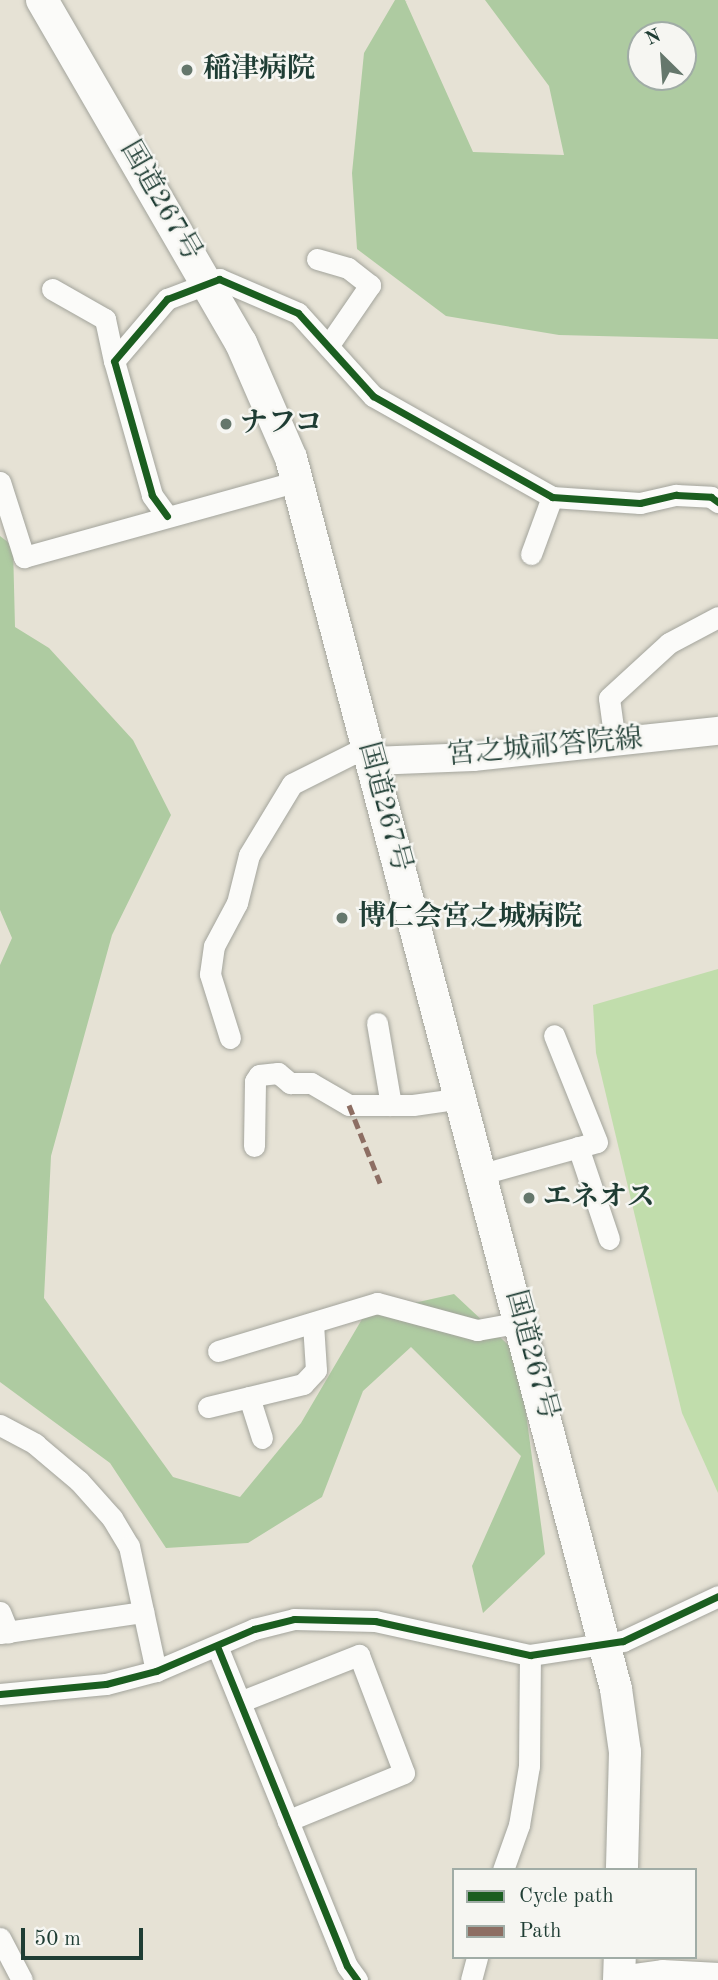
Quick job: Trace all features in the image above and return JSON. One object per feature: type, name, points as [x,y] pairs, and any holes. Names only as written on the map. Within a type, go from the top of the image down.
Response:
[{"type":"highway","name":"国道267号","points":[[42,0],[259,376],[298,481],[574,1517],[601,1644],[616,1689],[625,1752],[622,1868]]},
{"type":"main road","name":"宮之城祁答院線","points":[[370,754],[473,757],[718,731]]},
{"type":"street","points":[[317,259],[348,268],[370,285],[328,346]]},
{"type":"street","points":[[114,360],[167,299],[207,282],[226,281],[298,313],[373,396],[552,496],[640,503],[676,495],[718,502]]},
{"type":"street","points":[[52,289],[105,319],[152,495],[167,516]]},
{"type":"street","points":[[0,482],[24,556],[298,481]]},
{"type":"street","points":[[531,554],[552,496]]},
{"type":"street","points":[[615,742],[609,698],[669,643],[718,617]]},
{"type":"street","points":[[230,1038],[211,974],[214,946],[237,903],[248,855],[292,784],[370,754]]},
{"type":"street","points":[[377,1023],[391,1105]]},
{"type":"street","points":[[482,1174],[597,1142],[554,1035]]},
{"type":"street","points":[[254,1146],[255,1081],[277,1063],[290,1083],[311,1083],[349,1105],[391,1105],[462,1098]]},
{"type":"street","points":[[578,1147],[609,1239]]},
{"type":"street","points":[[218,1351],[377,1303],[477,1331],[522,1322]]},
{"type":"street","points":[[208,1407],[303,1384],[316,1370],[313,1322]]},
{"type":"street","points":[[249,1397],[262,1438]]},
{"type":"street","points":[[0,1425],[22,1437],[79,1481],[112,1518],[129,1546],[156,1671]]},
{"type":"street","points":[[0,1444],[22,1437]]},
{"type":"street","points":[[0,1695],[106,1684],[156,1671],[254,1629],[294,1619],[334,1617],[375,1621],[530,1655],[623,1641],[718,1596]]},
{"type":"street","points":[[0,1612],[4,1633],[143,1612]]},
{"type":"street","points":[[217,1646],[242,1701],[287,1821],[347,1966],[358,1980]]},
{"type":"street","points":[[242,1701],[359,1655],[404,1773],[287,1821]]},
{"type":"street","points":[[504,1868],[519,1825],[529,1766],[530,1655]]},
{"type":"street","points":[[0,1938],[22,1980]]},
{"type":"street","points":[[471,1980],[476,1959]]},
{"type":"street","points":[[620,1971],[718,1973]]},
{"type":"green space","points":[[395,0],[405,0],[473,152],[564,155],[549,86],[485,0],[718,0],[718,339],[559,335],[446,316],[357,249],[352,173],[364,53]]},
{"type":"green space","points":[[0,536],[13,546],[15,627],[49,648],[133,740],[171,815],[112,935],[51,1156],[44,1298],[173,1477],[240,1497],[301,1423],[365,1314],[454,1294],[518,1354],[545,1554],[483,1613],[472,1566],[521,1456],[411,1347],[363,1391],[322,1497],[248,1543],[166,1548],[110,1463],[0,1382],[0,965],[12,938],[0,910]]},
{"type":"green space","points":[[718,969],[718,1493],[682,1413],[596,1053],[593,1005]]},
{"type":"marked path","points":[[349,1105],[380,1183]]},
{"type":"cycle path","points":[[167,516],[152,495],[114,361],[167,299],[219,279],[298,313],[373,396],[552,497],[640,503],[676,495],[711,497],[718,502]]},
{"type":"cycle path","points":[[0,1694],[106,1684],[156,1671],[254,1629],[294,1619],[375,1621],[530,1655],[623,1641],[718,1596]]},
{"type":"cycle path","points":[[217,1646],[347,1966],[357,1980]]},
{"type":"place","name":"稲津病院","points":[[187,70]]},
{"type":"place","name":"ナフコ","points":[[226,424]]},
{"type":"place","name":"博仁会宮之城病院","points":[[342,918]]},
{"type":"place","name":"エネオス","points":[[529,1198]]}]
